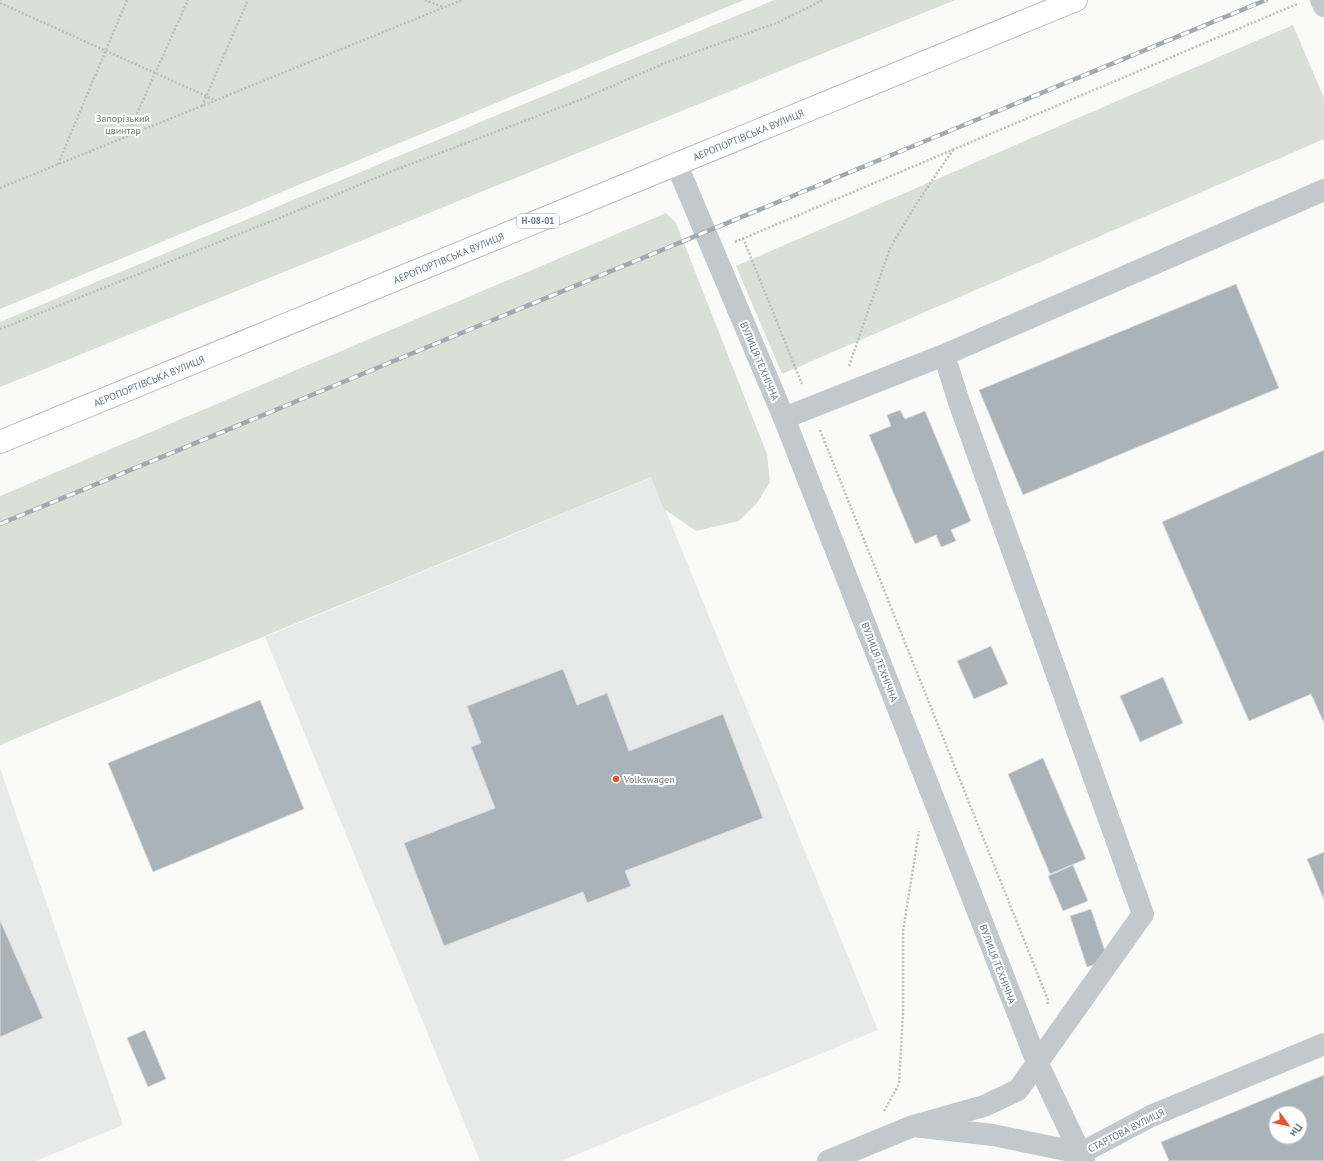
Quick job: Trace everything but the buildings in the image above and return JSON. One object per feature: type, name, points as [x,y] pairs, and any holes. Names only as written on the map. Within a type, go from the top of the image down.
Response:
[{"type":"main road","name":"АЕРОПОРТІВСЬКА ВУЛИЦЯ","points":[[0,442],[676,163],[1076,0]]},
{"type":"street","points":[[1322,0],[1324,6]]},
{"type":"street","name":"ВУЛИЦЯ ТЕХНІЧНА","points":[[676,163],[784,418],[1037,1062],[1083,1157]]},
{"type":"street","points":[[784,418],[944,354],[1324,190]]},
{"type":"street","points":[[913,1126],[984,1106],[1018,1090],[1144,914],[960,405],[944,354]]},
{"type":"street","name":"СТАРТОВА ВУЛИЦЯ","points":[[828,1161],[913,1126],[993,1135],[1083,1157],[1151,1116],[1324,1044]]},
{"type":"path","points":[[58,164],[127,0]]},
{"type":"path","points":[[127,136],[188,0]]},
{"type":"path","points":[[201,106],[248,0]]},
{"type":"path","points":[[425,0],[443,8]]},
{"type":"path","points":[[0,188],[462,0]]},
{"type":"path","points":[[0,329],[287,215],[395,170],[585,98],[665,62],[779,22],[823,0]]},
{"type":"path","points":[[0,3],[215,100]]},
{"type":"path","points":[[713,252],[1300,3]]},
{"type":"path","points":[[842,395],[852,353],[890,248],[920,198],[953,150]]},
{"type":"path","points":[[743,238],[1045,992],[1048,1000],[1047,1007]]},
{"type":"path","points":[[865,1146],[899,1084],[903,1012],[903,931],[920,829]]},
{"type":"shaded area","points":[[652,477],[878,1030],[561,1161],[480,1161],[265,637]]},
{"type":"shaded area","points":[[0,768],[123,1125],[36,1161],[0,1161]]},
{"type":"green space","name":"Запорізький цвинтар","points":[[0,0],[744,0],[0,309]]},
{"type":"green space","points":[[774,0],[955,0],[0,387],[0,322]]},
{"type":"green space","points":[[1293,25],[1324,98],[1324,139],[782,374],[736,266]]},
{"type":"green space","points":[[666,213],[676,223],[767,454],[770,482],[757,503],[739,521],[696,531],[664,509],[651,477],[0,745],[0,496]]},
{"type":"railway","points":[[0,524],[1266,0]]},
{"type":"place","name":"Volkswagen","points":[[616,779]]}]
